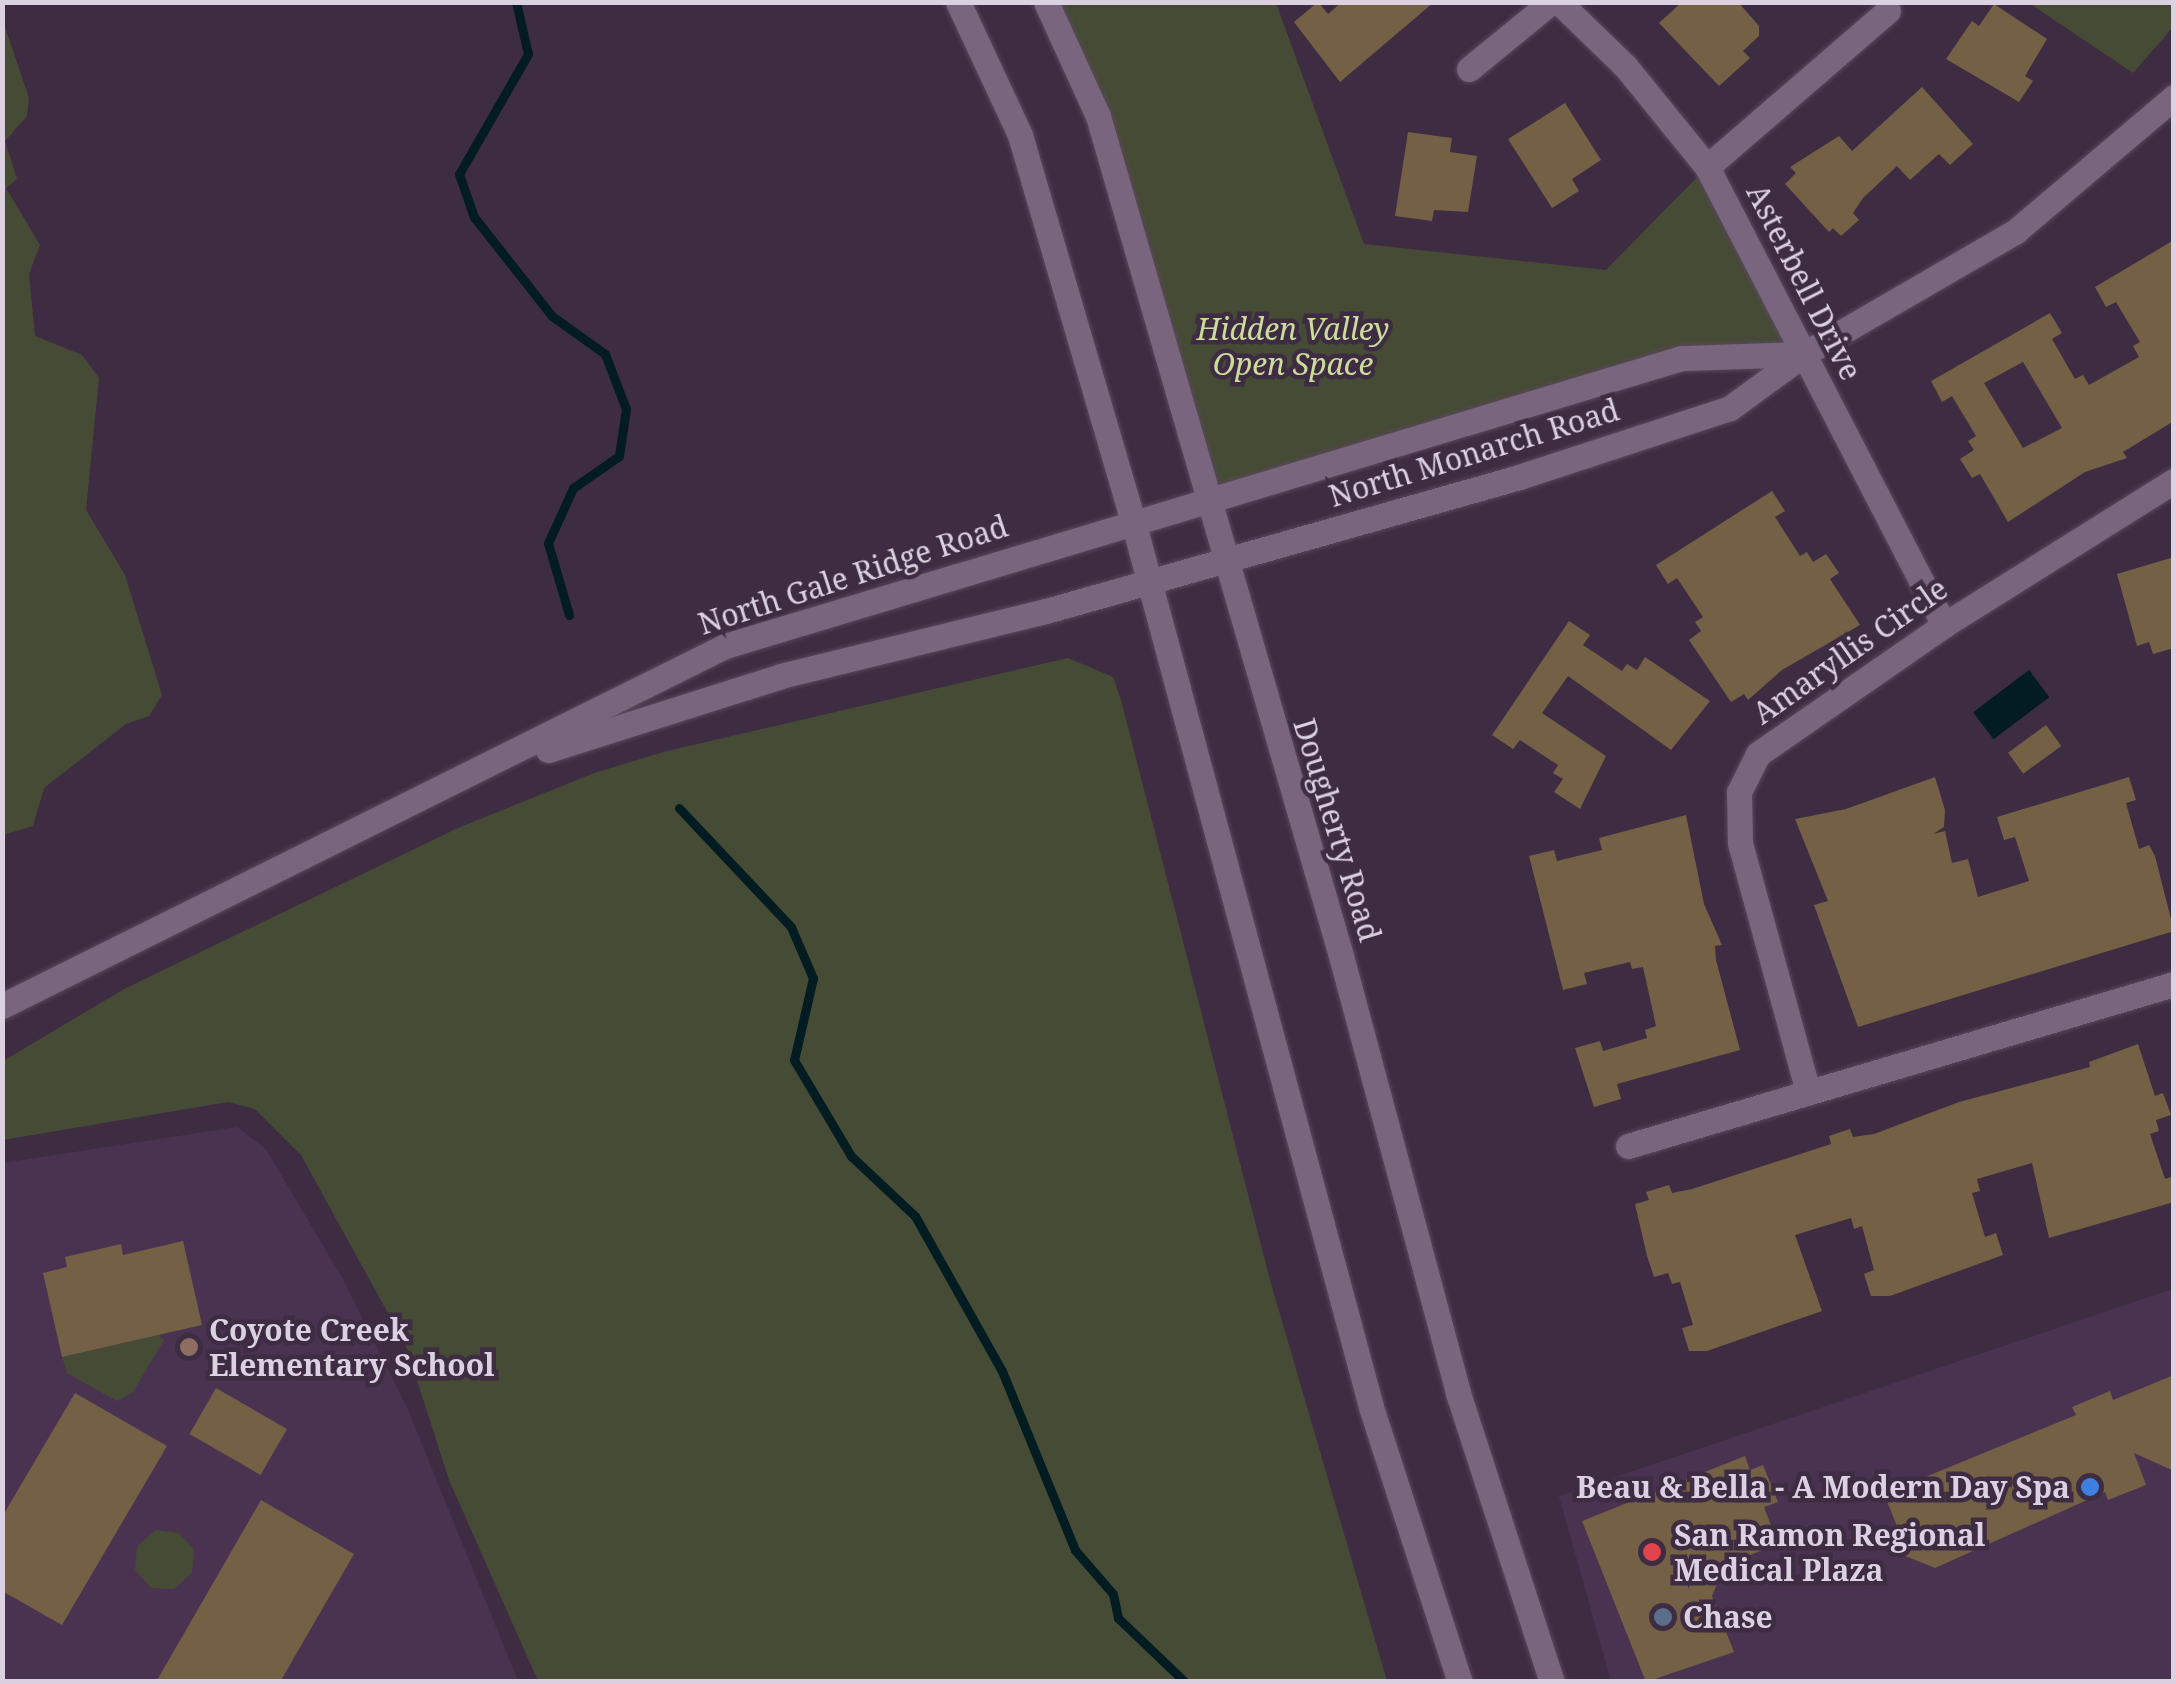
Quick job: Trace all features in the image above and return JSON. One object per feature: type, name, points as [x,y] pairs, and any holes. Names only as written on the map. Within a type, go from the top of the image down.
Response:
[{"type":"street","points":[[958,2],[1020,135],[1133,521],[1372,1407],[1460,1682]]},
{"type":"street","name":"Dougherty Road","points":[[1046,2],[1098,116],[1222,560],[1340,952],[1458,1393],[1552,1682]]},
{"type":"street","points":[[1469,68],[1555,2]]},
{"type":"street","name":"Asterbell Drive","points":[[1555,2],[1626,67],[1707,167],[1944,624]]},
{"type":"street","points":[[1707,167],[1888,11]]},
{"type":"street","name":"North Monarch Road","points":[[1147,583],[1519,478],[1730,408],[1804,354],[2016,230],[2174,97]]},
{"type":"street","name":"North Monarch Road","points":[[1206,503],[1682,358],[1804,354]]},
{"type":"street","name":"Amaryllis Circle","points":[[1807,1088],[1740,843],[1739,792],[1758,754],[1787,729],[1944,624],[2174,481]]},
{"type":"street","name":"North Gale Ridge Road","points":[[2,1006],[481,771],[725,646],[1133,521],[1206,503]]},
{"type":"street","name":"North Gale Ridge Road","points":[[481,771],[782,676],[1147,583]]},
{"type":"street","points":[[1628,1146],[1807,1088],[2174,984]]},
{"type":"shaded area","points":[[2029,670],[2049,697],[1994,739],[1973,712]]},
{"type":"shaded area","name":"Coyote Creek Elementary School","points":[[237,1127],[266,1149],[344,1281],[409,1412],[518,1681],[3,1682],[3,1163]]},
{"type":"shaded area","points":[[2173,1289],[2173,1681],[1611,1681],[1559,1496]]},
{"type":"green space","name":"Hidden Valley Open Space","points":[[1046,3],[1276,3],[1364,244],[1606,270],[1707,167],[1804,354],[1682,358],[1206,503],[1098,116]]},
{"type":"green space","points":[[2029,3],[2173,3],[2173,27],[2133,73]]},
{"type":"green space","points":[[3,21],[29,98],[27,116],[5,141],[17,179],[6,188],[40,245],[29,274],[35,336],[82,355],[99,378],[86,510],[125,575],[162,695],[149,716],[126,724],[44,788],[33,826],[3,835]]},
{"type":"green space","points":[[1068,658],[1113,677],[1121,700],[1270,1280],[1387,1681],[538,1681],[449,1480],[406,1346],[301,1155],[255,1109],[228,1102],[3,1140],[3,1061],[126,988],[458,828],[594,773],[667,751]]},
{"type":"green space","points":[[159,1335],[164,1340],[133,1392],[117,1401],[67,1373],[62,1357]]},
{"type":"green space","points":[[156,1530],[179,1533],[194,1550],[192,1573],[174,1589],[151,1588],[135,1570],[137,1546]]},
{"type":"building","points":[[1318,2],[1328,14],[1342,2],[1434,2],[1340,82],[1294,22]]},
{"type":"building","points":[[1682,2],[1738,2],[1759,26],[1759,36],[1743,51],[1750,58],[1719,86],[1659,23]]},
{"type":"building","points":[[1994,4],[2047,39],[2025,76],[2033,81],[2019,102],[1946,59],[1972,21],[1979,26]]},
{"type":"building","points":[[1922,87],[1973,144],[1950,165],[1939,154],[1910,180],[1897,166],[1863,198],[1853,213],[1859,220],[1841,236],[1833,228],[1829,232],[1785,184],[1796,173],[1790,167],[1839,136],[1852,151]]},
{"type":"building","points":[[1565,103],[1601,160],[1572,179],[1579,191],[1552,208],[1508,139]]},
{"type":"building","points":[[1408,132],[1452,138],[1450,152],[1477,156],[1468,212],[1434,210],[1432,221],[1395,216]]},
{"type":"building","points":[[2174,240],[2174,421],[2123,452],[2127,458],[2085,472],[2008,522],[1980,474],[1972,478],[1960,459],[1974,450],[1968,441],[1976,436],[1952,396],[1942,402],[1931,381],[2050,313],[2062,333],[2052,339],[2075,379],[2083,375],[2089,385],[2139,357],[2133,346],[2140,342],[2116,302],[2106,307],[2095,287]],"holes":[[[2023,362],[2062,428],[2023,448],[1984,383]]]},
{"type":"building","points":[[1772,491],[1785,511],[1775,517],[1800,556],[1807,552],[1813,562],[1826,554],[1839,573],[1830,579],[1860,625],[1782,670],[1748,700],[1744,694],[1731,702],[1689,640],[1701,631],[1695,622],[1703,617],[1677,578],[1668,584],[1656,565]]},
{"type":"building","points":[[2174,557],[2174,648],[2153,654],[2149,642],[2137,646],[2117,574]]},
{"type":"building","points":[[1569,621],[1590,635],[1583,645],[1622,671],[1627,664],[1637,670],[1645,657],[1710,701],[1671,750],[1568,676],[1542,713],[1606,756],[1580,809],[1554,792],[1563,779],[1553,773],[1558,765],[1520,740],[1513,749],[1492,735]]},
{"type":"building","points":[[2046,725],[2061,746],[2023,774],[2008,753]]},
{"type":"building","points":[[1935,777],[1945,810],[1944,827],[1933,834],[1945,831],[1952,863],[1968,859],[1978,897],[2029,881],[2015,837],[2004,840],[1997,817],[2129,777],[2136,800],[2126,803],[2139,849],[2149,845],[2155,856],[2174,931],[1858,1027],[1814,905],[1828,901],[1795,819],[1846,809]]},
{"type":"building","points":[[1686,815],[1704,904],[1722,945],[1715,946],[1716,960],[1740,1050],[1617,1084],[1621,1099],[1594,1107],[1575,1048],[1600,1041],[1603,1051],[1647,1038],[1645,1030],[1656,1026],[1643,967],[1632,969],[1630,962],[1584,973],[1587,984],[1563,990],[1529,856],[1554,850],[1557,861],[1602,850],[1599,838]]},
{"type":"building","points":[[2138,1044],[2155,1096],[2163,1093],[2171,1115],[2156,1120],[2159,1131],[2150,1134],[2165,1179],[2174,1176],[2174,1202],[2049,1238],[2032,1163],[1977,1179],[1980,1191],[1972,1193],[1985,1237],[1996,1233],[2003,1255],[1890,1296],[1871,1296],[1864,1274],[1874,1270],[1862,1226],[1854,1229],[1851,1218],[1795,1235],[1822,1311],[1707,1351],[1689,1351],[1682,1328],[1693,1325],[1680,1282],[1672,1284],[1668,1273],[1654,1277],[1647,1256],[1635,1204],[1649,1200],[1646,1192],[1669,1185],[1672,1193],[1692,1189],[1831,1144],[1829,1136],[1850,1129],[1853,1137],[1874,1134],[1959,1102],[2090,1067],[2089,1062]]},
{"type":"building","points":[[183,1241],[202,1325],[62,1357],[43,1273],[67,1267],[65,1257],[121,1244],[123,1255]]},
{"type":"building","points":[[2174,1375],[2174,1471],[2134,1453],[2146,1485],[2108,1500],[2105,1492],[1935,1568],[1898,1553],[1903,1541],[1884,1494],[2076,1415],[2072,1407],[2110,1391],[2113,1400]]},
{"type":"building","points":[[216,1388],[287,1429],[261,1475],[190,1434]]},
{"type":"building","points":[[75,1393],[167,1446],[62,1625],[2,1591],[2,1517]]},
{"type":"building","points":[[1745,1456],[1750,1470],[1763,1465],[1778,1502],[1764,1507],[1778,1544],[1725,1565],[1712,1596],[1734,1652],[1646,1682],[1582,1521]]},
{"type":"building","points":[[261,1500],[354,1554],[280,1682],[156,1682]]},
{"type":"waterway","points":[[516,2],[528,54],[459,174],[474,217],[552,316],[605,354],[626,409],[619,456],[573,488],[548,543],[569,615]]},
{"type":"waterway","points":[[679,808],[791,927],[813,978],[794,1060],[851,1156],[915,1216],[1002,1371],[1075,1550],[1113,1594],[1118,1618],[1185,1682]]},
{"type":"place","name":"Coyote Creek Elementary School","points":[[189,1347]]},
{"type":"place","name":"Beau & Bella - A Modern Day Spa","points":[[2090,1487]]},
{"type":"place","name":"San Ramon Regional Medical Plaza","points":[[1652,1552]]},
{"type":"place","name":"Chase","points":[[1663,1617]]}]
